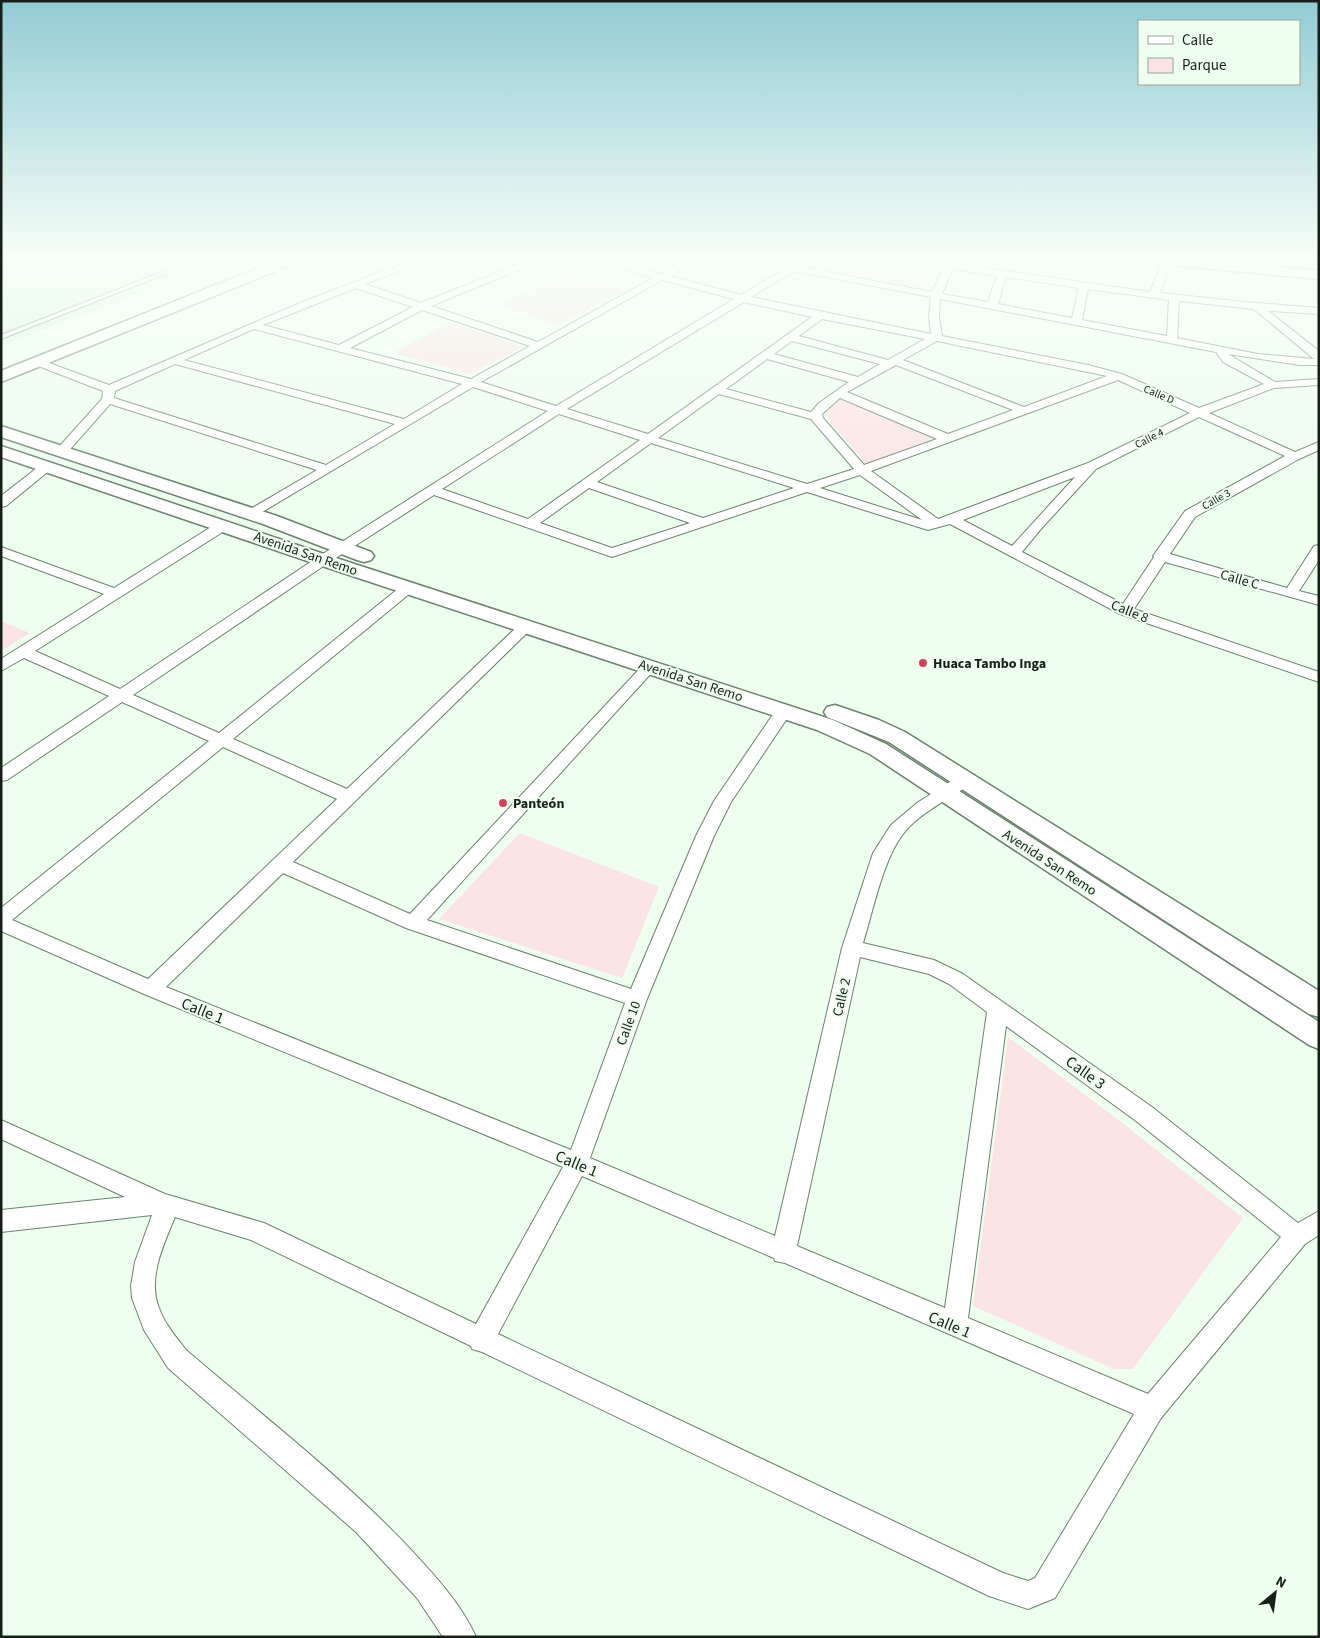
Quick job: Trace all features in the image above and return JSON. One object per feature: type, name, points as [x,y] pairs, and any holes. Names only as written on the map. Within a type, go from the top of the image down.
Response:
[{"type":"main road","points":[[1,377],[100,336]]},
{"type":"main road","name":"Avenida San Remo","points":[[1,431],[54,459],[224,526],[332,554],[667,655],[863,722],[898,737],[1319,1006]]},
{"type":"main road","name":"Avenida San Remo","points":[[1,451],[54,459],[252,514],[311,535],[332,554],[409,587],[825,724],[878,749],[1319,1038]]},
{"type":"street","points":[[1,502],[54,459],[109,395],[173,360],[229,336]]},
{"type":"street","points":[[295,336],[472,383],[928,526],[952,520],[1092,466]]},
{"type":"street","points":[[341,348],[363,336]]},
{"type":"street","points":[[512,336],[540,346]]},
{"type":"street","points":[[252,514],[472,383],[557,336]]},
{"type":"street","points":[[1,776],[332,554],[558,409],[680,336]]},
{"type":"street","name":"Calle D","points":[[934,336],[1072,364],[1118,376],[1295,456]]},
{"type":"street","points":[[1153,336],[1283,360],[1319,362]]},
{"type":"street","points":[[1293,336],[1319,357]]},
{"type":"street","points":[[529,525],[791,337],[893,362],[1025,411]]},
{"type":"street","points":[[816,417],[823,405],[839,393],[937,337]]},
{"type":"street","points":[[1220,350],[1227,360],[1273,386]]},
{"type":"street","points":[[766,355],[859,381]]},
{"type":"street","points":[[173,360],[406,423]]},
{"type":"street","points":[[36,362],[109,395],[327,469]]},
{"type":"street","points":[[432,490],[612,553],[862,470],[1118,376]]},
{"type":"street","name":"Calle 4","points":[[1014,554],[1035,527],[1092,466],[1200,412],[1236,397],[1273,386],[1319,382]]},
{"type":"street","points":[[717,390],[816,417],[862,470],[936,524]]},
{"type":"street","points":[[839,393],[948,439]]},
{"type":"street","name":"Calle 3","points":[[1125,611],[1160,556],[1190,514],[1295,456],[1319,446]]},
{"type":"street","points":[[588,483],[704,523]]},
{"type":"street","name":"Calle 8","points":[[952,520],[1125,611],[1319,677]]},
{"type":"street","points":[[1,666],[224,526]]},
{"type":"street","points":[[1291,593],[1319,549]]},
{"type":"street","points":[[1,551],[116,594]]},
{"type":"street","name":"Calle C","points":[[1160,556],[1319,601]]},
{"type":"street","points":[[1,921],[409,587]]},
{"type":"street","points":[[151,989],[526,626]]},
{"type":"street","points":[[24,652],[349,797]]},
{"type":"street","points":[[414,923],[650,666]]},
{"type":"street","name":"Calle 10","points":[[481,1340],[577,1163],[637,999],[705,836],[723,801],[784,711]]},
{"type":"street","name":"Calle 2","points":[[783,1253],[852,948],[882,853],[897,829],[923,807],[965,780]]},
{"type":"street","points":[[280,864],[414,923],[637,999]]},
{"type":"street","name":"Calle 1","points":[[1,921],[151,989],[577,1163],[783,1253],[1152,1409]]},
{"type":"street","name":"Calle 3","points":[[852,948],[934,968],[956,978],[1144,1114],[1297,1236]]},
{"type":"street","points":[[955,1326],[998,1009]]},
{"type":"street","points":[[1,1129],[164,1204],[256,1231],[999,1586],[1028,1595],[1045,1588],[1152,1409],[1297,1236],[1319,1222]]},
{"type":"street","points":[[1,1221],[164,1204]]},
{"type":"street","points":[[164,1204],[147,1261],[145,1276],[144,1299],[156,1329],[177,1359],[366,1522],[427,1588],[461,1637]]},
{"type":"shaded area","points":[[1,336],[26,336],[1,346]]},
{"type":"green space","points":[[424,336],[493,336],[523,347],[470,374],[393,353]]},
{"type":"green space","points":[[843,397],[938,437],[866,464],[824,414]]},
{"type":"green space","points":[[1,621],[30,633],[1,651]]},
{"type":"green space","points":[[520,833],[659,887],[622,978],[439,919]]},
{"type":"green space","points":[[1008,1037],[1112,1115],[1243,1218],[1133,1369],[1114,1369],[973,1306]]},
{"type":"place","name":"Huaca Tambo Inga","points":[[923,663]]},
{"type":"place","name":"Panteón","points":[[503,803]]}]
